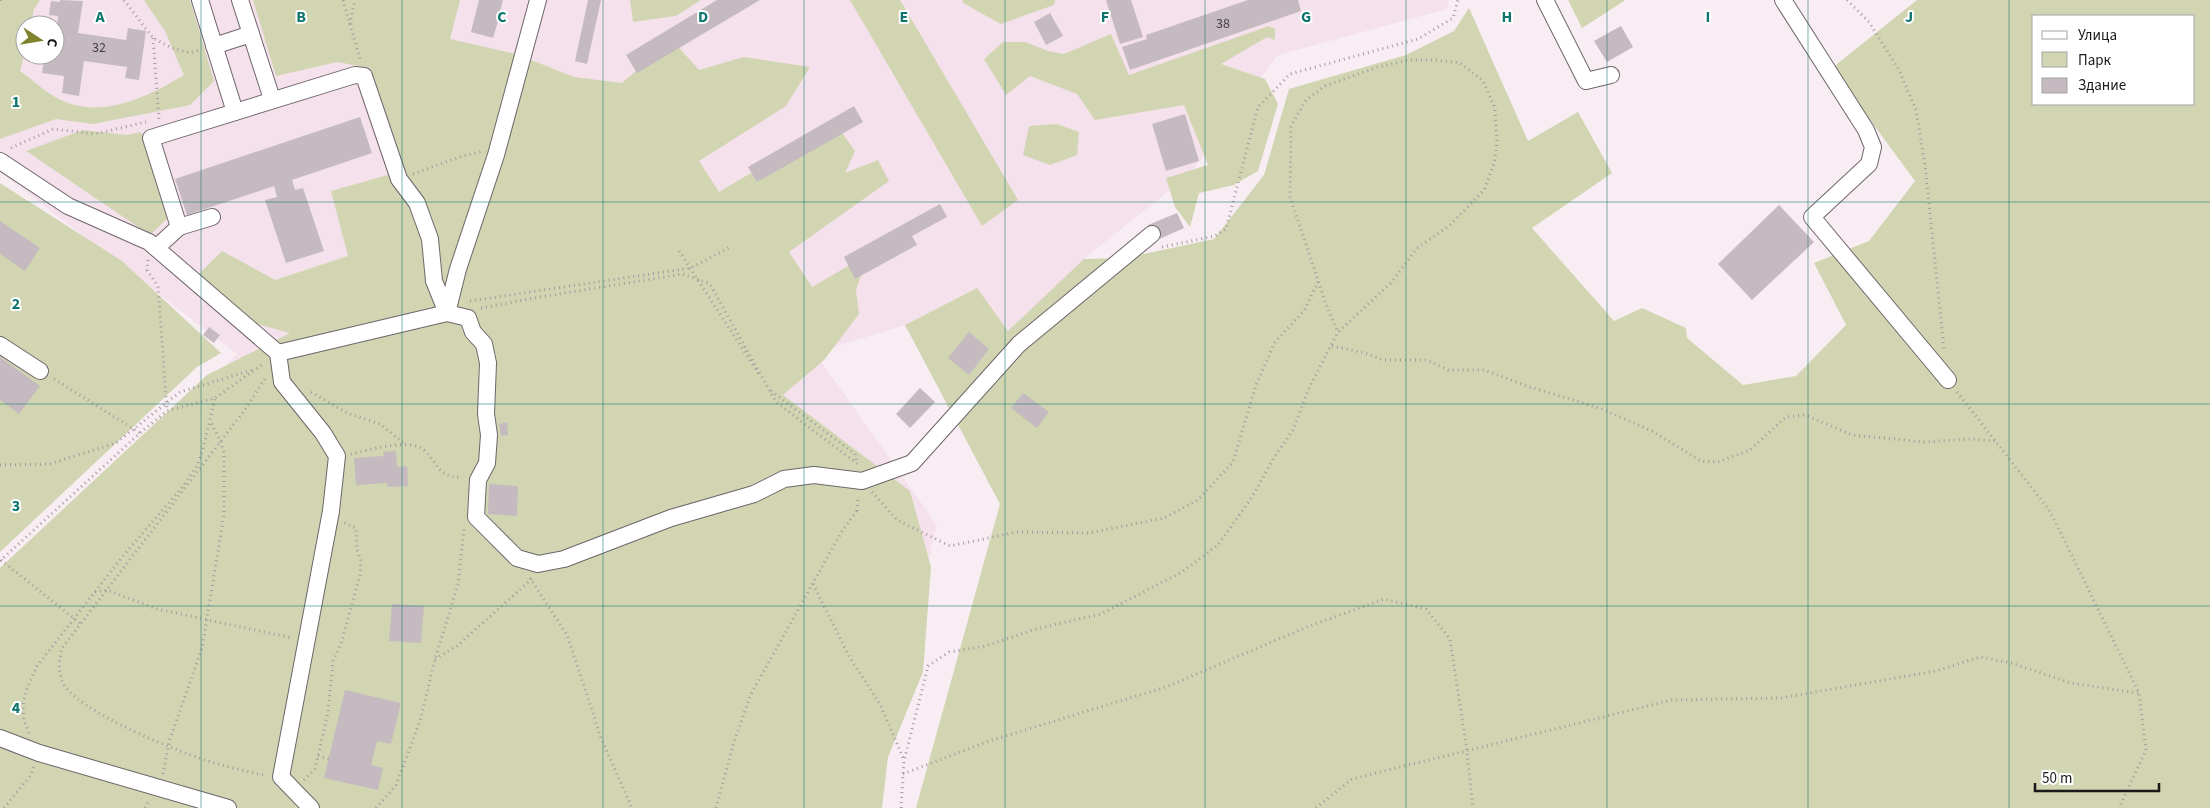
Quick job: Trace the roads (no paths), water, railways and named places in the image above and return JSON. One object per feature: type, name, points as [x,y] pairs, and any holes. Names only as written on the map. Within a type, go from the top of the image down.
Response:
[{"type":"lane","points":[[200,0],[235,112]]},
{"type":"lane","points":[[240,0],[272,100]]},
{"type":"lane","points":[[450,314],[458,269],[496,155],[538,0]]},
{"type":"lane","points":[[1545,0],[1586,81],[1611,75]]},
{"type":"lane","points":[[1783,0],[1866,130],[1874,148],[1869,164],[1812,217],[1948,380]]},
{"type":"lane","points":[[214,46],[251,34]]},
{"type":"lane","points":[[179,227],[151,138],[356,75],[364,76],[399,179],[417,202],[421,212],[430,239],[434,281],[450,314]]},
{"type":"lane","points":[[4,155],[68,206],[152,245],[277,359],[282,382],[322,433],[337,456],[330,520],[281,777],[311,808]]},
{"type":"lane","points":[[152,245],[179,227],[212,217]]},
{"type":"lane","points":[[277,359],[450,314],[468,318],[473,332],[484,344],[488,363],[486,414],[489,435],[487,463],[478,480],[476,517],[517,558],[538,564],[564,559],[671,518],[754,494],[784,479],[814,475],[860,478],[912,463],[1019,344],[1153,241]]},
{"type":"lane","points":[[0,345],[40,371]]},
{"type":"lane","points":[[0,738],[39,753],[228,808]]}]
